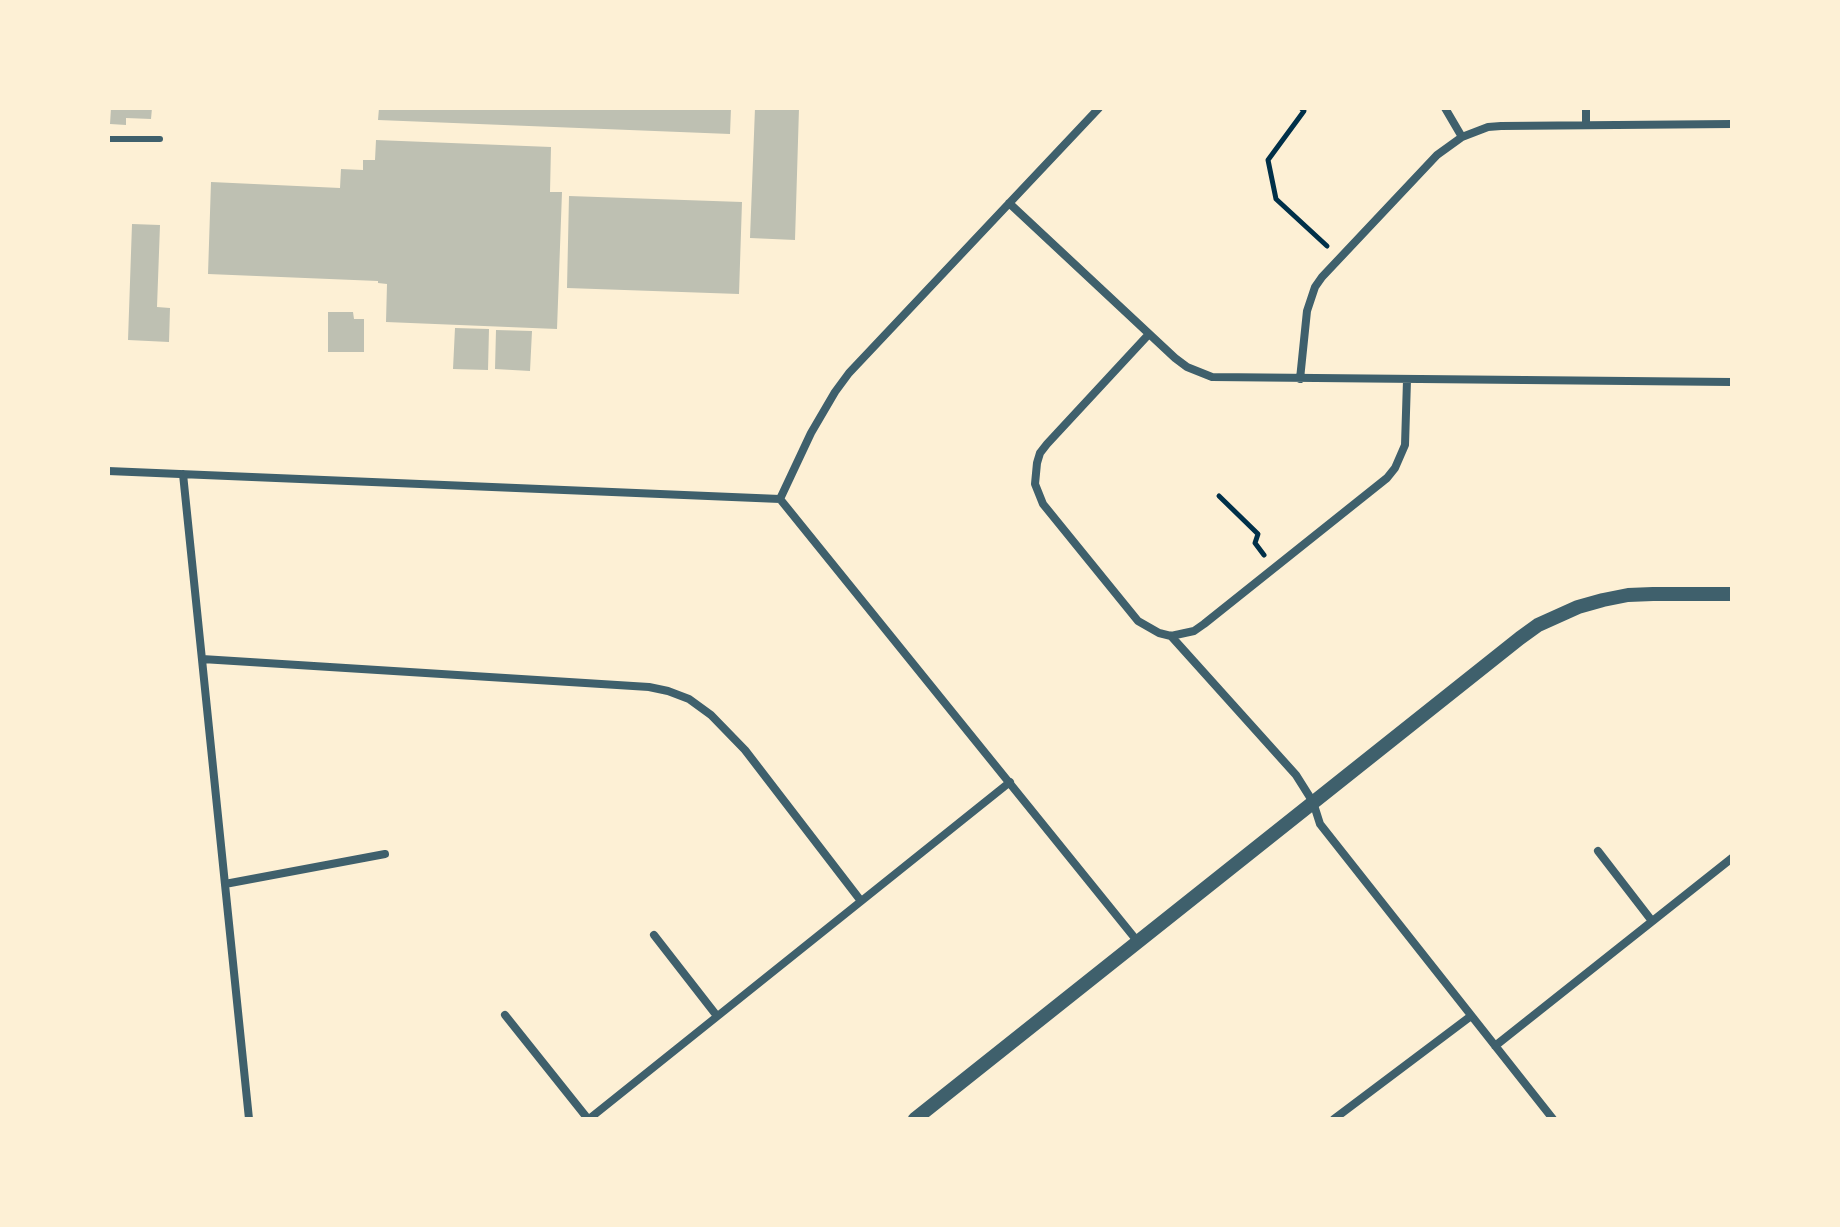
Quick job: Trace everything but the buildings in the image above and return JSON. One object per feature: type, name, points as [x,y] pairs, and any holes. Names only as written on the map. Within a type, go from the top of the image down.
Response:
[{"type":"street","points":[[780,499],[811,433],[849,373],[1099,108]]},
{"type":"street","points":[[1445,108],[1462,137]]},
{"type":"street","points":[[1586,108],[1586,125]]},
{"type":"street","points":[[1300,379],[1307,311],[1310,298],[1322,277],[1437,155],[1462,137],[1488,127],[1732,124]]},
{"type":"street","points":[[1009,203],[1175,358],[1199,373],[1225,378],[1732,382]]},
{"type":"street","points":[[1149,334],[1040,453],[1035,484],[1043,504],[1138,621],[1171,636],[1194,631],[1387,478],[1405,445],[1407,380]]},
{"type":"street","points":[[108,471],[780,499],[1138,942]]},
{"type":"street","points":[[183,474],[249,1119]]},
{"type":"street","points":[[915,1119],[1520,638],[1558,615],[1603,600],[1628,595],[1732,594]]},
{"type":"street","points":[[1171,636],[1296,775],[1313,802],[1320,824],[1553,1119]]},
{"type":"street","points":[[202,659],[649,687],[679,695],[711,715],[745,750],[861,901]]},
{"type":"street","points":[[505,1015],[588,1119],[1010,782]]},
{"type":"street","points":[[1598,851],[1652,921]]},
{"type":"street","points":[[225,884],[385,854]]},
{"type":"street","points":[[1495,1046],[1732,858]]},
{"type":"street","points":[[654,935],[717,1016]]},
{"type":"street","points":[[1334,1119],[1471,1016]]},
{"type":"lane","points":[[108,139],[160,139]]},
{"type":"path","points":[[1301,108],[1304,111],[1268,160],[1276,199],[1340,258]]},
{"type":"path","points":[[1219,496],[1258,534],[1255,543],[1275,568]]}]
